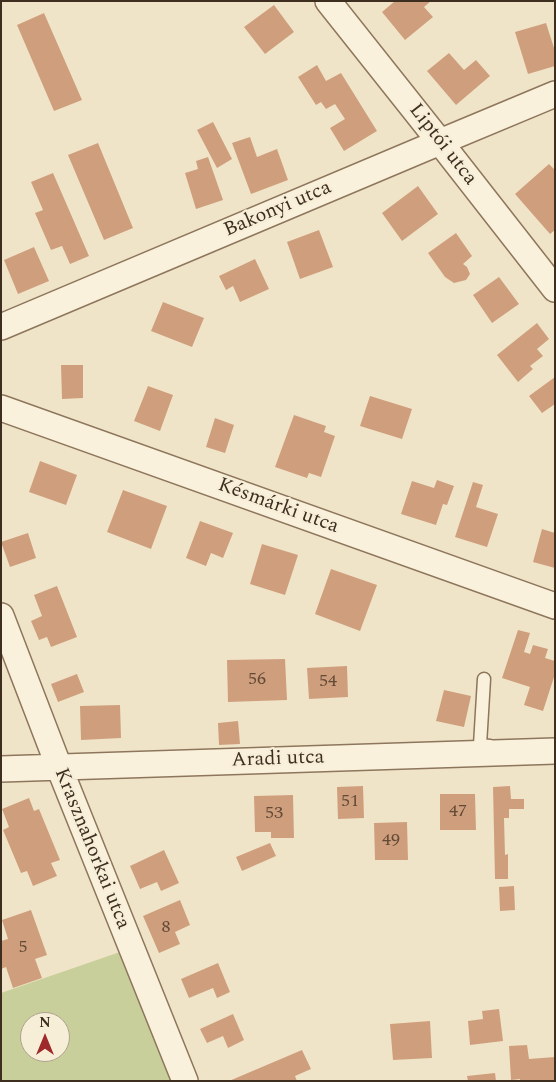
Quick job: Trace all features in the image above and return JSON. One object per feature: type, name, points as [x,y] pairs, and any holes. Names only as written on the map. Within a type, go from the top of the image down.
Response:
[{"type":"street","name":"Liptói utca","points":[[328,1],[555,289]]},
{"type":"street","name":"Bakonyi utca","points":[[1,327],[555,94]]},
{"type":"street","name":"Késmárki utca","points":[[1,408],[555,606]]},
{"type":"street","name":"Krasznahorkai utca","points":[[1,616],[58,767],[185,1081]]},
{"type":"street","name":"Aradi utca","points":[[1,769],[546,751]]},
{"type":"lane","points":[[484,679],[480,745],[546,751]]},
{"type":"green space","points":[[120,952],[170,1081],[1,1081],[1,993]]},
{"type":"building","points":[[395,1],[431,1],[424,7],[433,17],[405,40],[382,12]]},
{"type":"building","points":[[274,5],[294,32],[265,54],[244,27]]},
{"type":"building","points":[[44,13],[82,100],[54,111],[17,25]]},
{"type":"building","points":[[546,23],[555,51],[555,66],[528,74],[515,32]]},
{"type":"building","points":[[449,53],[464,70],[476,60],[490,76],[456,105],[427,71]]},
{"type":"building","points":[[317,65],[326,81],[341,73],[377,131],[344,151],[330,128],[345,119],[335,104],[326,109],[321,102],[316,105],[298,77]]},
{"type":"building","points":[[213,122],[232,159],[217,168],[197,130]]},
{"type":"building","points":[[250,137],[257,157],[277,149],[288,180],[251,194],[232,143]]},
{"type":"building","points":[[98,143],[133,228],[104,240],[68,155]]},
{"type":"building","points":[[208,157],[223,200],[196,209],[185,173],[198,169],[196,161]]},
{"type":"building","points":[[549,164],[555,170],[555,230],[550,234],[515,194]]},
{"type":"building","points":[[53,173],[89,256],[70,264],[62,246],[51,250],[35,213],[43,210],[31,182]]},
{"type":"building","points":[[418,186],[438,214],[402,241],[382,213]]},
{"type":"building","points":[[319,230],[333,267],[300,279],[287,242]]},
{"type":"building","points":[[456,233],[472,256],[463,264],[467,267],[470,274],[466,280],[454,283],[445,277],[428,253]]},
{"type":"building","points":[[34,247],[49,281],[18,294],[4,260]]},
{"type":"building","points":[[255,259],[269,289],[240,302],[233,286],[226,290],[219,276]]},
{"type":"building","points":[[499,277],[519,304],[492,323],[473,295]]},
{"type":"building","points":[[163,302],[204,318],[192,347],[151,331]]},
{"type":"building","points":[[537,323],[549,339],[537,349],[543,356],[530,366],[533,369],[518,382],[497,355]]},
{"type":"building","points":[[61,365],[83,365],[83,398],[62,399]]},
{"type":"building","points":[[555,377],[555,404],[542,413],[529,396]]},
{"type":"building","points":[[148,386],[173,395],[160,431],[134,421]]},
{"type":"building","points":[[370,396],[412,409],[402,439],[360,426]]},
{"type":"building","points":[[294,415],[326,426],[324,432],[335,436],[321,477],[309,473],[307,478],[275,467]]},
{"type":"building","points":[[215,418],[234,425],[225,453],[206,447]]},
{"type":"building","points":[[40,461],[77,475],[66,505],[29,492]]},
{"type":"building","points":[[437,480],[454,486],[447,505],[443,504],[436,525],[401,514],[412,481],[434,488]]},
{"type":"building","points":[[473,482],[483,485],[476,507],[498,514],[487,547],[455,537]]},
{"type":"building","points":[[123,490],[167,506],[151,549],[107,532]]},
{"type":"building","points":[[200,521],[233,533],[223,558],[211,553],[206,566],[186,558]]},
{"type":"building","points":[[542,529],[555,533],[555,568],[533,562]]},
{"type":"building","points":[[28,533],[36,558],[10,567],[1,542]]},
{"type":"building","points":[[262,544],[298,555],[285,595],[250,584]]},
{"type":"building","points":[[331,569],[377,585],[360,631],[315,614]]},
{"type":"building","points":[[57,586],[77,637],[51,647],[47,637],[39,640],[31,621],[42,616],[34,595]]},
{"type":"building","points":[[518,630],[530,633],[524,652],[530,654],[533,645],[548,649],[545,658],[555,661],[555,674],[543,711],[524,705],[530,687],[502,678]]},
{"type":"building","points":[[285,659],[287,700],[228,702],[227,660]]},
{"type":"building","points":[[347,666],[348,697],[309,699],[307,668]]},
{"type":"building","points":[[77,674],[84,692],[58,702],[51,684]]},
{"type":"building","points":[[444,690],[471,696],[464,727],[436,721]]},
{"type":"building","points":[[120,705],[121,738],[81,740],[80,706]]},
{"type":"building","points":[[238,721],[240,744],[219,745],[218,723]]},
{"type":"building","points":[[363,786],[364,818],[338,819],[337,787]]},
{"type":"building","points":[[510,786],[511,799],[524,799],[524,809],[509,809],[509,818],[504,818],[505,855],[508,854],[508,879],[495,879],[493,787]]},
{"type":"building","points":[[440,794],[475,794],[476,830],[440,830]]},
{"type":"building","points":[[293,795],[294,838],[271,838],[271,832],[255,832],[254,796]]},
{"type":"building","points":[[29,798],[34,811],[39,809],[60,860],[51,863],[57,876],[33,886],[27,871],[21,873],[3,830],[9,827],[2,809]]},
{"type":"building","points":[[407,822],[408,860],[375,860],[374,823]]},
{"type":"building","points":[[270,843],[276,856],[242,871],[236,857]]},
{"type":"building","points":[[164,850],[179,883],[161,891],[157,882],[140,889],[130,866]]},
{"type":"building","points":[[514,886],[515,910],[500,911],[499,887]]},
{"type":"building","points":[[180,900],[190,925],[175,932],[180,944],[159,953],[143,916]]},
{"type":"building","points":[[31,910],[47,955],[35,959],[42,978],[13,988],[6,967],[1,969],[1,941],[8,939],[2,920]]},
{"type":"building","points":[[218,963],[230,992],[217,998],[213,988],[189,998],[181,979]]},
{"type":"building","points":[[499,1009],[503,1041],[470,1045],[468,1021],[483,1019],[482,1011]]},
{"type":"building","points":[[233,1014],[244,1040],[228,1048],[223,1036],[207,1043],[200,1029]]},
{"type":"building","points":[[430,1021],[432,1058],[393,1060],[390,1024]]},
{"type":"building","points":[[527,1045],[529,1059],[555,1057],[555,1081],[511,1080],[509,1046]]},
{"type":"building","points":[[302,1050],[311,1069],[295,1076],[297,1081],[229,1081]]},
{"type":"building","points":[[495,1073],[496,1081],[468,1081],[467,1076]]}]
